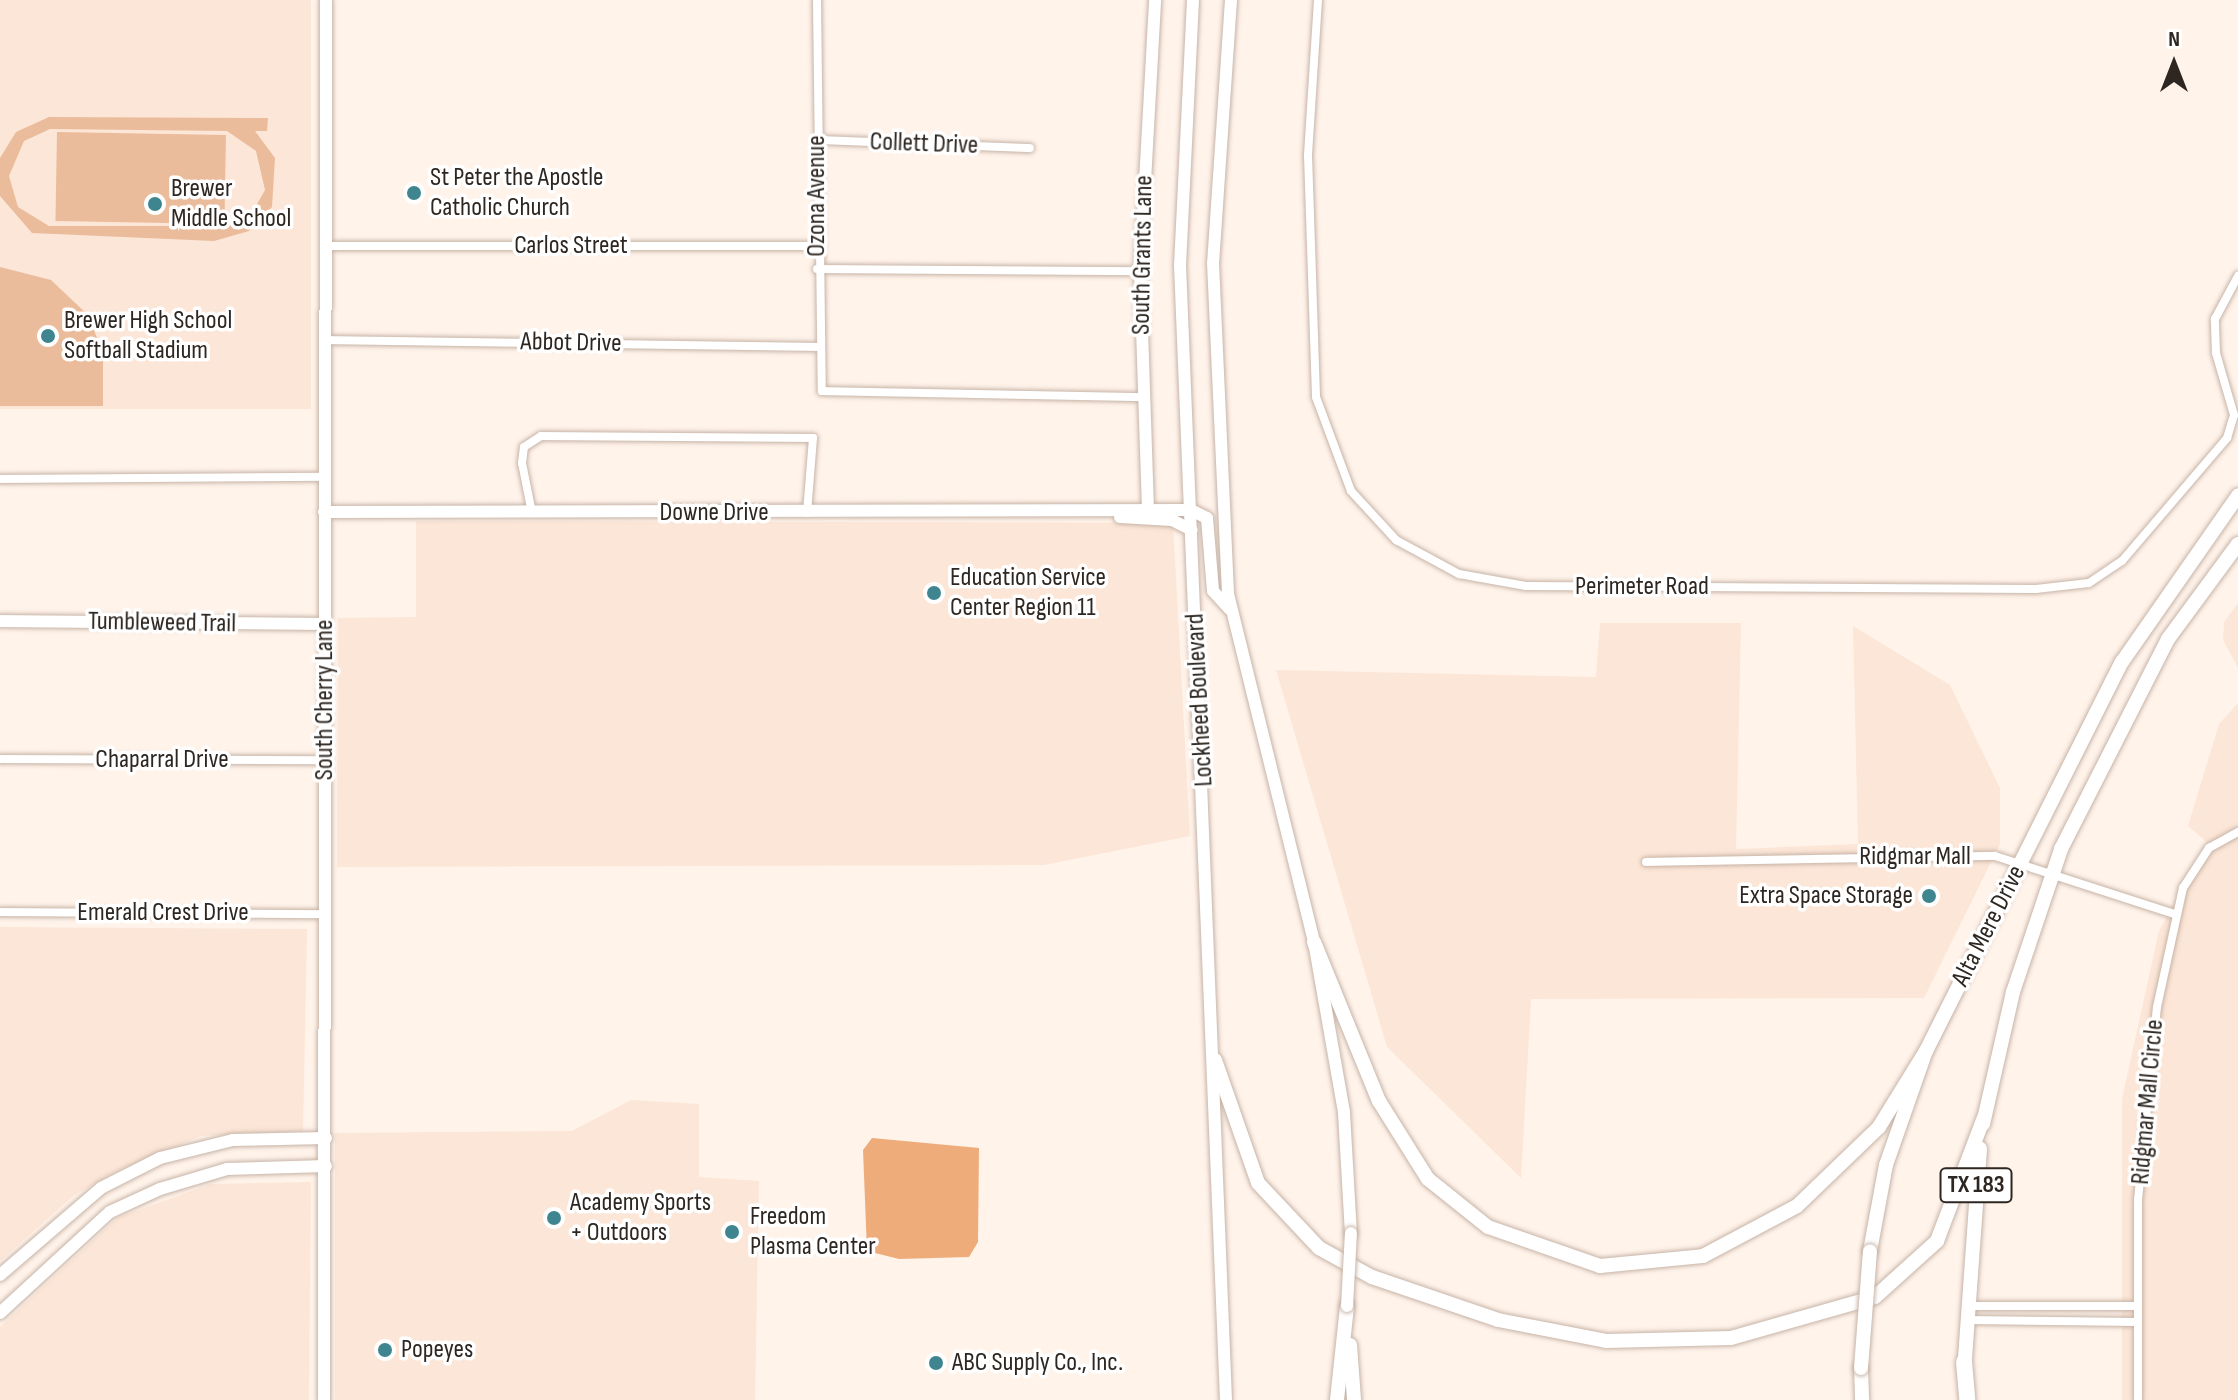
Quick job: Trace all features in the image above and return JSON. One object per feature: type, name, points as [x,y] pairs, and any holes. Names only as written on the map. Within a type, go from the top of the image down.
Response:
[{"type":"highway","points":[[1964,1362],[1966,1400]]},
{"type":"main road","name":"Alta Mere Drive","points":[[1862,1400],[1861,1368],[1870,1251],[1886,1165],[1926,1051],[2122,662],[2238,496]]},
{"type":"main road","name":"Alta Mere Drive","points":[[1964,1362],[1984,1117],[2050,878],[2102,760],[2168,639],[2238,544]]},
{"type":"main road","points":[[1314,942],[1379,1101],[1428,1179],[1488,1227],[1600,1266],[1703,1256],[1797,1206],[1879,1127],[1926,1051]]},
{"type":"main road","points":[[1215,1060],[1258,1183],[1319,1248],[1372,1277],[1498,1320],[1606,1341],[1731,1338],[1875,1297],[1937,1241],[1984,1117]]},
{"type":"main road","points":[[1337,1400],[1347,1306]]},
{"type":"main road","points":[[1347,1306],[1354,1400]]},
{"type":"street","name":"South Cherry Lane","points":[[324,1400],[326,0]]},
{"type":"street","name":"Ozona Avenue","points":[[817,0],[817,347],[822,391],[1143,397]]},
{"type":"street","name":"South Grants Lane","points":[[1148,510],[1140,271],[1155,0]]},
{"type":"street","name":"Lockheed Boulevard","points":[[1193,0],[1180,265],[1215,1060],[1226,1400]]},
{"type":"street","name":"Lockheed Boulevard","points":[[1231,0],[1213,263],[1230,609],[1314,942],[1344,1113],[1351,1233],[1347,1306]]},
{"type":"street","name":"Perimeter Road","points":[[1318,0],[1308,210],[1316,397],[1325,434],[1371,516],[1421,557],[1459,574],[1526,586],[2036,589],[2089,583],[2122,561],[2227,438],[2234,415],[2216,353],[2215,319],[2238,276]]},
{"type":"street","name":"Collett Drive","points":[[817,140],[1030,148]]},
{"type":"street","name":"Carlos Street","points":[[325,246],[817,246]]},
{"type":"street","points":[[817,269],[1140,271]]},
{"type":"street","name":"Abbot Drive","points":[[324,340],[817,347]]},
{"type":"street","points":[[532,513],[522,463],[535,436],[816,442],[807,513]]},
{"type":"street","points":[[0,479],[324,477]]},
{"type":"street","points":[[1191,510],[1207,518],[1213,591],[1230,609]]},
{"type":"street","name":"Downe Drive","points":[[1105,514],[1191,510]]},
{"type":"street","name":"Downe Drive","points":[[324,512],[1105,514],[1172,520],[1192,530]]},
{"type":"street","name":"Tumbleweed Trail","points":[[0,621],[324,624]]},
{"type":"street","name":"Chaparral Drive","points":[[0,759],[325,760]]},
{"type":"street","name":"Ridgmar Mall Circle","points":[[2138,1400],[2137,1306],[2152,1037],[2175,914],[2198,861],[2238,832]]},
{"type":"street","name":"Ridgmar Mall","points":[[1646,862],[1995,856],[2050,878],[2175,914]]},
{"type":"street","name":"Emerald Crest Drive","points":[[0,912],[325,914]]},
{"type":"street","points":[[0,1275],[101,1188],[160,1158],[233,1140],[326,1138]]},
{"type":"street","points":[[0,1313],[110,1212],[160,1189],[227,1169],[326,1166]]},
{"type":"street","points":[[1966,1313],[2137,1306]]},
{"type":"street","points":[[1966,1313],[2137,1322]]},
{"type":"shaded area","name":"Brewer Middle School","points":[[0,0],[311,0],[311,409],[0,409]]},
{"type":"shaded area","points":[[49,117],[268,118],[267,131],[255,131],[275,158],[272,207],[249,231],[214,241],[32,233],[0,196],[0,158],[16,132]],"holes":[[[50,129],[227,131],[256,151],[265,190],[252,213],[230,226],[49,226],[18,207],[9,176],[24,141]]]},
{"type":"shaded area","points":[[57,132],[226,135],[224,224],[55,221]]},
{"type":"shaded area","name":"Brewer High School Softball Stadium","points":[[0,267],[51,280],[89,316],[103,355],[103,406],[0,406]]},
{"type":"shaded area","points":[[416,521],[1173,523],[1190,836],[1044,865],[337,867],[338,618],[416,617]]},
{"type":"shaded area","points":[[2238,603],[2238,668],[2223,640],[2224,622]]},
{"type":"shaded area","points":[[1600,623],[1741,623],[1736,849],[1858,844],[1853,626],[1950,685],[2000,788],[2000,844],[1924,998],[1531,999],[1521,1178],[1387,1047],[1276,670],[1596,677]]},
{"type":"shaded area","points":[[2238,703],[2238,1400],[2122,1400],[2122,1099],[2159,931],[2207,842],[2188,826],[2219,724]]},
{"type":"shaded area","points":[[0,927],[307,929],[303,1131],[201,1136],[117,1171],[73,1196],[0,1261]]},
{"type":"shaded area","points":[[631,1100],[699,1104],[699,1177],[759,1181],[755,1400],[335,1400],[335,1133],[572,1131]]},
{"type":"shaded area","points":[[872,1138],[979,1148],[978,1242],[969,1257],[899,1259],[867,1251],[863,1150]]},
{"type":"shaded area","points":[[311,1182],[309,1400],[0,1400],[0,1327],[117,1218],[211,1184]]},
{"type":"place","name":"St Peter the Apostle Catholic Church","points":[[414,193]]},
{"type":"place","name":"Brewer Middle School","points":[[155,204]]},
{"type":"place","name":"Brewer High School Softball Stadium","points":[[48,336]]},
{"type":"place","name":"Education Service Center Region 11","points":[[934,593]]},
{"type":"place","name":"Extra Space Storage","points":[[1929,896]]},
{"type":"place","name":"Academy Sports + Outdoors","points":[[554,1218]]},
{"type":"place","name":"Freedom Plasma Center","points":[[732,1232]]},
{"type":"place","name":"Popeyes","points":[[385,1350]]},
{"type":"place","name":"ABC Supply Co., Inc.","points":[[936,1363]]}]
